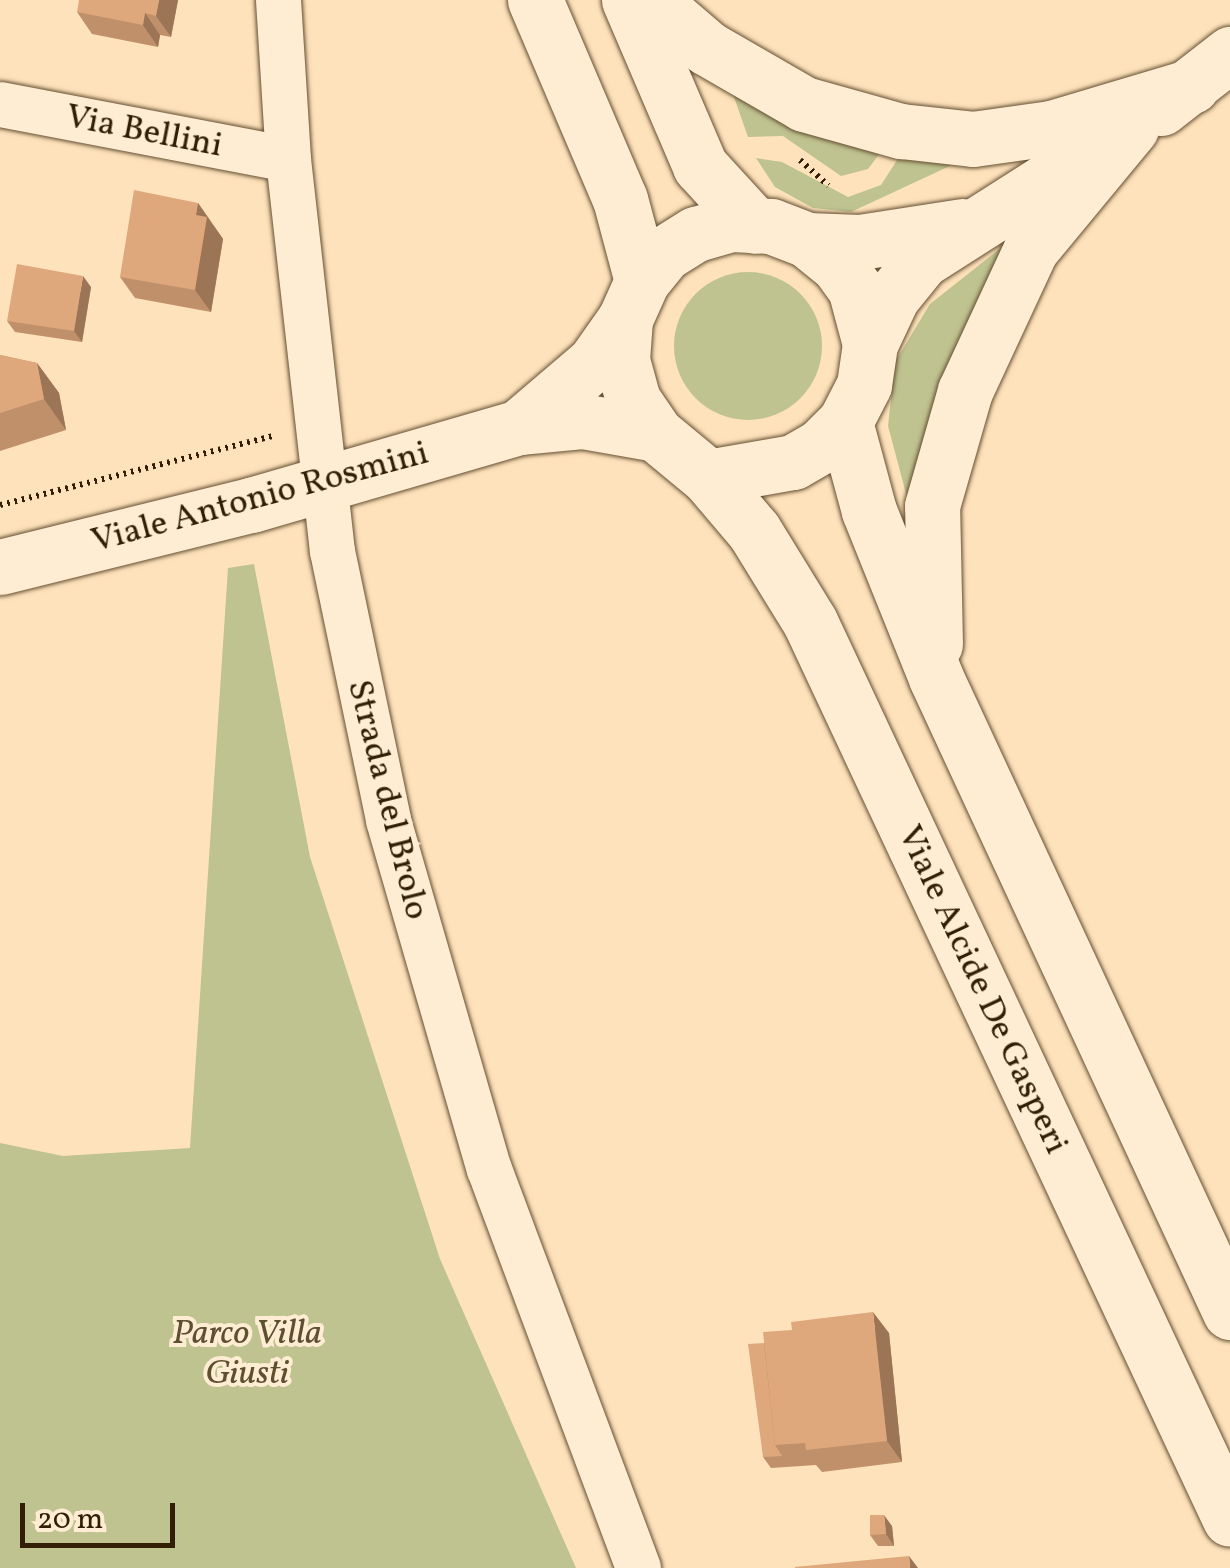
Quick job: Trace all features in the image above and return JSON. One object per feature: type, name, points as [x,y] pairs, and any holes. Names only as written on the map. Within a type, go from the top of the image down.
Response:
[{"type":"main road","name":"Viale Alcide De Gasperi","points":[[535,0],[620,199],[633,300],[622,360],[632,400],[656,434],[708,478],[754,531],[810,622],[1230,1519]]},
{"type":"main road","points":[[629,0],[700,166],[755,226]]},
{"type":"main road","points":[[651,0],[706,48],[804,104],[901,132],[974,139],[1051,128],[1211,70]]},
{"type":"main road","points":[[708,478],[792,462],[845,422],[864,385],[870,344],[892,298],[922,260],[1131,128],[1211,70]]},
{"type":"main road","points":[[936,678],[932,506],[964,390],[1030,249],[1131,128]]},
{"type":"main road","points":[[633,300],[665,253],[696,234],[755,226],[808,240],[916,237],[979,222]]},
{"type":"main road","points":[[808,240],[855,288],[870,344]]},
{"type":"main road","name":"Viale Antonio Rosmini","points":[[519,427],[594,363],[633,300]]},
{"type":"main road","name":"Viale Antonio Rosmini","points":[[0,567],[325,483],[519,427],[582,421],[656,434]]},
{"type":"main road","points":[[845,422],[869,512],[936,678],[1230,1312]]},
{"type":"street","name":"Strada del Brolo","points":[[278,0],[288,159],[325,483],[351,656],[436,990],[489,1169],[638,1568]]},
{"type":"street","name":"Via Bellini","points":[[0,104],[288,159]]},
{"type":"path","points":[[0,506],[319,425]]},
{"type":"green space","points":[[729,83],[805,129],[880,153],[868,169],[841,176],[783,136],[748,137]]},
{"type":"green space","points":[[901,154],[967,158],[851,212],[813,208],[775,187],[756,158],[782,162],[848,197],[881,185]]},
{"type":"green space","points":[[1012,239],[912,516],[888,426],[895,362],[930,304]]},
{"type":"green space","points":[[748,272],[776,278],[800,294],[816,318],[822,346],[816,374],[800,398],[776,414],[748,420],[720,414],[696,398],[680,374],[674,346],[680,318],[696,294],[720,278]]},
{"type":"green space","name":"Parco Villa Giusti","points":[[254,564],[310,857],[440,1259],[576,1568],[0,1568],[0,1143],[63,1156],[190,1148],[228,568]]},
{"type":"building","points":[[79,0],[159,0],[156,16],[145,13],[143,25],[77,12]]},
{"type":"building","points":[[134,190],[198,203],[196,215],[207,217],[195,290],[120,277]]},
{"type":"building","points":[[17,264],[83,276],[74,331],[7,321]]},
{"type":"building","points":[[0,355],[37,363],[44,399],[0,413]]},
{"type":"building","points":[[873,1312],[887,1441],[806,1450],[805,1443],[775,1445],[763,1332],[792,1330],[791,1322]]},
{"type":"building","points":[[764,1343],[775,1445],[782,1456],[763,1457],[748,1344]]},
{"type":"building","points":[[870,1515],[884,1515],[886,1534],[870,1535]]},
{"type":"building","points":[[909,1556],[910,1568],[795,1568],[795,1567]]}]
